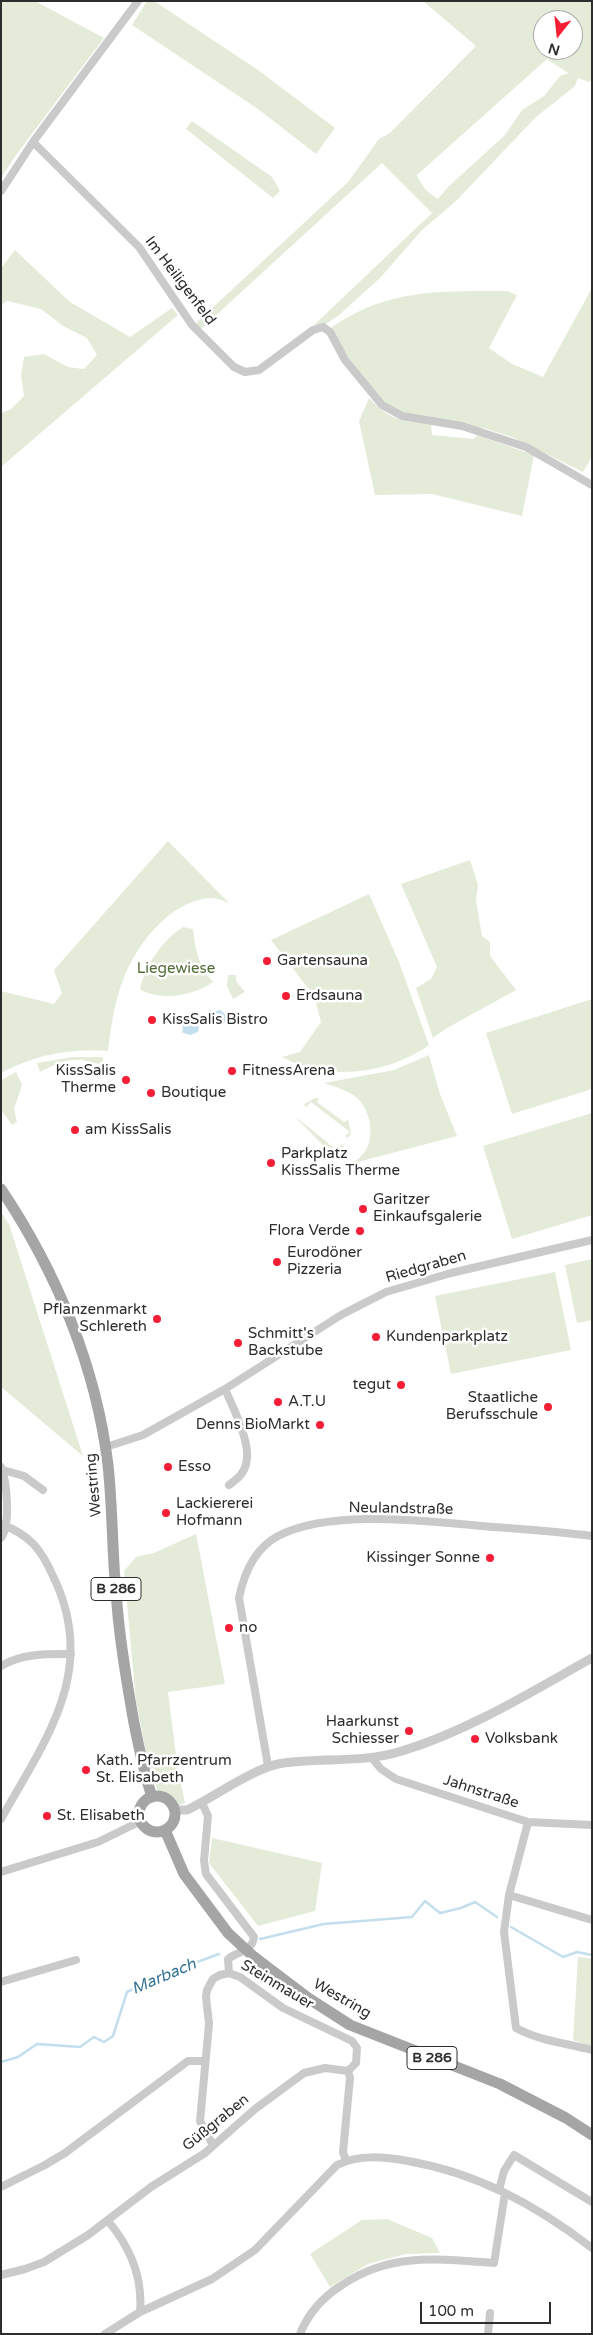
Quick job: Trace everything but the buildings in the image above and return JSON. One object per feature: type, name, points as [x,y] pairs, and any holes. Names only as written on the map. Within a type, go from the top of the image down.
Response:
[{"type":"main road","name":"Westring","points":[[1,1189],[26,1228],[64,1303],[93,1388],[106,1448],[116,1603],[126,1674],[139,1749],[152,1797]]},
{"type":"main road","points":[[152,1797],[166,1798],[174,1810],[172,1823],[165,1830],[153,1831],[147,1829],[141,1822],[139,1809],[143,1802],[152,1797]]},
{"type":"main road","name":"Westring","points":[[165,1830],[184,1874],[228,1933],[254,1957],[308,1998],[350,2024],[500,2084],[566,2118],[592,2135]]},
{"type":"street","points":[[1,191],[34,142],[138,1]]},
{"type":"street","name":"Im Heiligenfeld","points":[[34,142],[139,247],[192,325],[234,367],[245,372],[259,370],[313,330],[323,327],[330,332],[344,360],[382,405],[402,416],[462,426],[526,447],[592,485]]},
{"type":"street","name":"Riedgraben","points":[[106,1448],[133,1440],[174,1418],[226,1389],[341,1315],[386,1292],[451,1273],[592,1240]]},
{"type":"street","points":[[226,1389],[248,1452],[246,1465],[240,1476],[229,1485]]},
{"type":"street","points":[[1,1538],[4,1526],[2,1468],[24,1476],[43,1490]]},
{"type":"street","name":"Neulandstraße","points":[[268,1766],[239,1598],[242,1580],[249,1564],[261,1548],[277,1537],[302,1527],[370,1520],[432,1522],[592,1536]]},
{"type":"street","points":[[1,1819],[49,1733],[59,1711],[69,1682],[71,1654],[69,1620],[58,1586],[42,1551],[31,1541],[4,1526]]},
{"type":"street","points":[[1,1666],[10,1660],[33,1655],[71,1654]]},
{"type":"street","points":[[174,1810],[187,1810],[202,1803],[268,1766],[286,1763],[372,1758],[418,1746],[500,1709],[592,1658]]},
{"type":"street","name":"Jahnstraße","points":[[372,1758],[381,1770],[396,1779],[528,1822],[592,1825]]},
{"type":"street","name":"Steinmauer","points":[[202,1803],[208,1816],[204,1861],[206,1874],[254,1937],[253,1944],[249,1949],[234,1954],[228,1960],[229,1973],[240,1977],[283,2008],[352,2041],[357,2048],[356,2064],[348,2071],[350,2078],[343,2152],[346,2161]]},
{"type":"street","points":[[1,1872],[98,1842],[141,1822]]},
{"type":"street","points":[[528,1822],[509,1895],[504,1932],[516,2028],[546,2041],[566,2043],[592,2050]]},
{"type":"street","points":[[509,1895],[592,1920]]},
{"type":"street","points":[[1,1982],[76,1960]]},
{"type":"street","points":[[213,2145],[200,2121],[209,2024],[207,1990],[213,1979],[229,1973]]},
{"type":"street","points":[[1,2187],[52,2161],[188,2061],[205,2061]]},
{"type":"street","name":"Güßgraben","points":[[1,2275],[44,2262],[108,2221],[146,2191],[213,2145],[304,2073],[325,2068],[348,2071]]},
{"type":"street","points":[[300,2334],[306,2320],[332,2291],[368,2270],[387,2263],[442,2259],[494,2263],[504,2171],[514,2155],[592,2202]]},
{"type":"street","points":[[105,2334],[140,2312],[212,2279],[255,2250],[337,2165],[346,2161],[369,2157],[391,2158],[458,2172],[502,2191],[540,2212],[592,2248]]},
{"type":"street","points":[[108,2221],[128,2248],[133,2260],[139,2283],[140,2312]]},
{"type":"street","points":[[488,2334],[490,2313]]},
{"type":"green space","points":[[1,1],[35,1],[104,38],[16,155],[1,178]]},
{"type":"green space","points":[[147,1],[154,1],[258,70],[335,128],[316,154],[258,109],[132,25]]},
{"type":"green space","points":[[423,1],[592,1],[592,80],[589,82],[578,78],[575,86],[536,117],[455,202],[422,230],[380,278],[338,316],[324,325],[314,325],[432,213],[382,163],[201,329],[195,324],[348,182],[379,139],[390,133],[476,46]],"holes":[[[533,10],[583,10],[583,60],[548,60],[568,73],[560,76],[544,96],[522,110],[505,135],[448,187],[438,199],[423,186],[417,175],[546,60],[533,60]]]},
{"type":"green space","points":[[192,121],[272,177],[280,191],[273,198],[186,129]]},
{"type":"green space","points":[[15,250],[70,302],[130,337],[172,308],[178,315],[1,467],[1,413],[11,409],[24,396],[21,375],[24,357],[44,354],[68,367],[84,369],[97,355],[87,338],[63,326],[41,309],[7,301],[1,305],[1,268]]},
{"type":"green space","points":[[592,288],[592,456],[583,472],[512,437],[483,428],[403,413],[380,398],[360,377],[329,329],[372,306],[393,299],[437,292],[507,291],[517,295],[489,348],[512,364],[543,377]]},
{"type":"green space","points":[[369,398],[391,416],[411,422],[431,424],[432,435],[474,439],[477,435],[534,455],[522,516],[432,494],[375,495],[359,421]]},
{"type":"green space","points":[[168,841],[229,903],[211,898],[196,901],[182,907],[156,927],[146,939],[129,967],[117,997],[108,1051],[94,1050],[53,1054],[40,1057],[1,1073],[1,991],[54,1004],[62,993],[54,970]]},
{"type":"green space","points":[[470,860],[478,885],[476,901],[482,936],[490,942],[490,956],[516,990],[447,1028],[433,1038],[416,988],[431,979],[437,967],[401,884]]},
{"type":"green space","points":[[369,894],[399,962],[429,1045],[395,1063],[377,1068],[337,1072],[299,1065],[282,1057],[300,1052],[321,1022],[314,996],[271,940]]},
{"type":"green space","name":"Liegewiese","points":[[183,927],[193,929],[198,958],[213,982],[197,990],[167,996],[148,993],[140,989],[146,971],[156,954]]},
{"type":"green space","name":"Liegewiese","points":[[228,975],[236,975],[236,981],[245,992],[233,999],[227,986]]},
{"type":"green space","points":[[592,999],[592,1089],[512,1114],[486,1033]]},
{"type":"green space","points":[[429,1055],[440,1094],[457,1136],[354,1163],[369,1143],[370,1123],[366,1110],[359,1100],[351,1094],[324,1083],[394,1070]]},
{"type":"green space","points":[[73,1057],[103,1057],[103,1063],[71,1060],[40,1072],[37,1063]]},
{"type":"green space","points":[[16,1072],[22,1085],[14,1109],[17,1122],[12,1125],[1,1110],[1,1080]]},
{"type":"green space","points":[[319,1098],[317,1102],[344,1122],[348,1119],[351,1133],[348,1138],[345,1136],[350,1132],[311,1102],[306,1107],[304,1104]]},
{"type":"green space","points":[[592,1113],[592,1215],[512,1239],[483,1146]]},
{"type":"green space","points":[[293,1115],[337,1150],[342,1144],[345,1149],[329,1159],[327,1157],[330,1152]]},
{"type":"green space","points":[[1,1212],[9,1224],[83,1456],[1,1387]]},
{"type":"green space","points":[[592,1259],[592,1320],[577,1323],[565,1265]]},
{"type":"green space","points":[[555,1272],[571,1350],[451,1374],[435,1296]]},
{"type":"green space","points":[[196,1534],[225,1684],[168,1692],[178,1770],[185,1803],[173,1807],[160,1798],[147,1758],[136,1701],[124,1571],[136,1557],[154,1553]]},
{"type":"green space","points":[[212,1838],[322,1863],[315,1911],[258,1926],[209,1863]]},
{"type":"green space","points":[[578,1957],[592,1959],[592,2047],[573,2040]]},
{"type":"green space","points":[[387,2219],[432,2238],[440,2253],[406,2254],[368,2264],[330,2287],[310,2254],[362,2220]]},
{"type":"water","points":[[210,1009],[212,1012],[220,1010],[225,1014],[226,1019],[223,1025],[207,1024],[206,1018]]},
{"type":"water","points":[[196,1015],[199,1018],[197,1022],[199,1025],[198,1032],[190,1035],[181,1032],[183,1031],[182,1021],[187,1016],[193,1019]]},
{"type":"waterway","name":"Marbach","points":[[260,1939],[324,1924],[412,1917],[425,1901],[440,1913],[461,1908],[475,1902],[497,1917]]},
{"type":"waterway","name":"Marbach","points":[[511,1927],[563,1957],[577,1952],[592,1955]]},
{"type":"waterway","name":"Marbach","points":[[1,2062],[18,2057],[37,2044],[80,2047],[94,2037],[104,2042],[113,2036],[127,1992],[167,1973],[219,1954]]},
{"type":"place","name":"Gartensauna","points":[[267,961]]},
{"type":"place","name":"Erdsauna","points":[[286,996]]},
{"type":"place","name":"KissSalis Bistro","points":[[152,1020]]},
{"type":"place","name":"FitnessArena","points":[[232,1071]]},
{"type":"place","name":"KissSalis Therme","points":[[126,1080]]},
{"type":"place","name":"Boutique","points":[[151,1093]]},
{"type":"place","name":"am KissSalis","points":[[75,1130]]},
{"type":"place","name":"Parkplatz KissSalis Therme","points":[[271,1163]]},
{"type":"place","name":"Garitzer Einkaufsgalerie","points":[[363,1209]]},
{"type":"place","name":"Flora Verde","points":[[360,1231]]},
{"type":"place","name":"Eurodöner Pizzeria","points":[[277,1262]]},
{"type":"place","name":"Pflanzenmarkt Schlereth","points":[[157,1319]]},
{"type":"place","name":"Kundenparkplatz","points":[[376,1337]]},
{"type":"place","name":"Schmitt's Backstube","points":[[238,1343]]},
{"type":"place","name":"tegut","points":[[401,1385]]},
{"type":"place","name":"A.T.U","points":[[278,1402]]},
{"type":"place","name":"Staatliche Berufsschule","points":[[548,1407]]},
{"type":"place","name":"Denns BioMarkt","points":[[320,1425]]},
{"type":"place","name":"Esso","points":[[168,1467]]},
{"type":"place","name":"Lackiererei Hofmann","points":[[166,1513]]},
{"type":"place","name":"Kissinger Sonne","points":[[490,1558]]},
{"type":"place","name":"no","points":[[229,1628]]},
{"type":"place","name":"Haarkunst Schiesser","points":[[409,1731]]},
{"type":"place","name":"Volksbank","points":[[475,1739]]},
{"type":"place","name":"Kath. Pfarrzentrum St. Elisabeth","points":[[86,1770]]},
{"type":"place","name":"St. Elisabeth","points":[[47,1816]]}]
